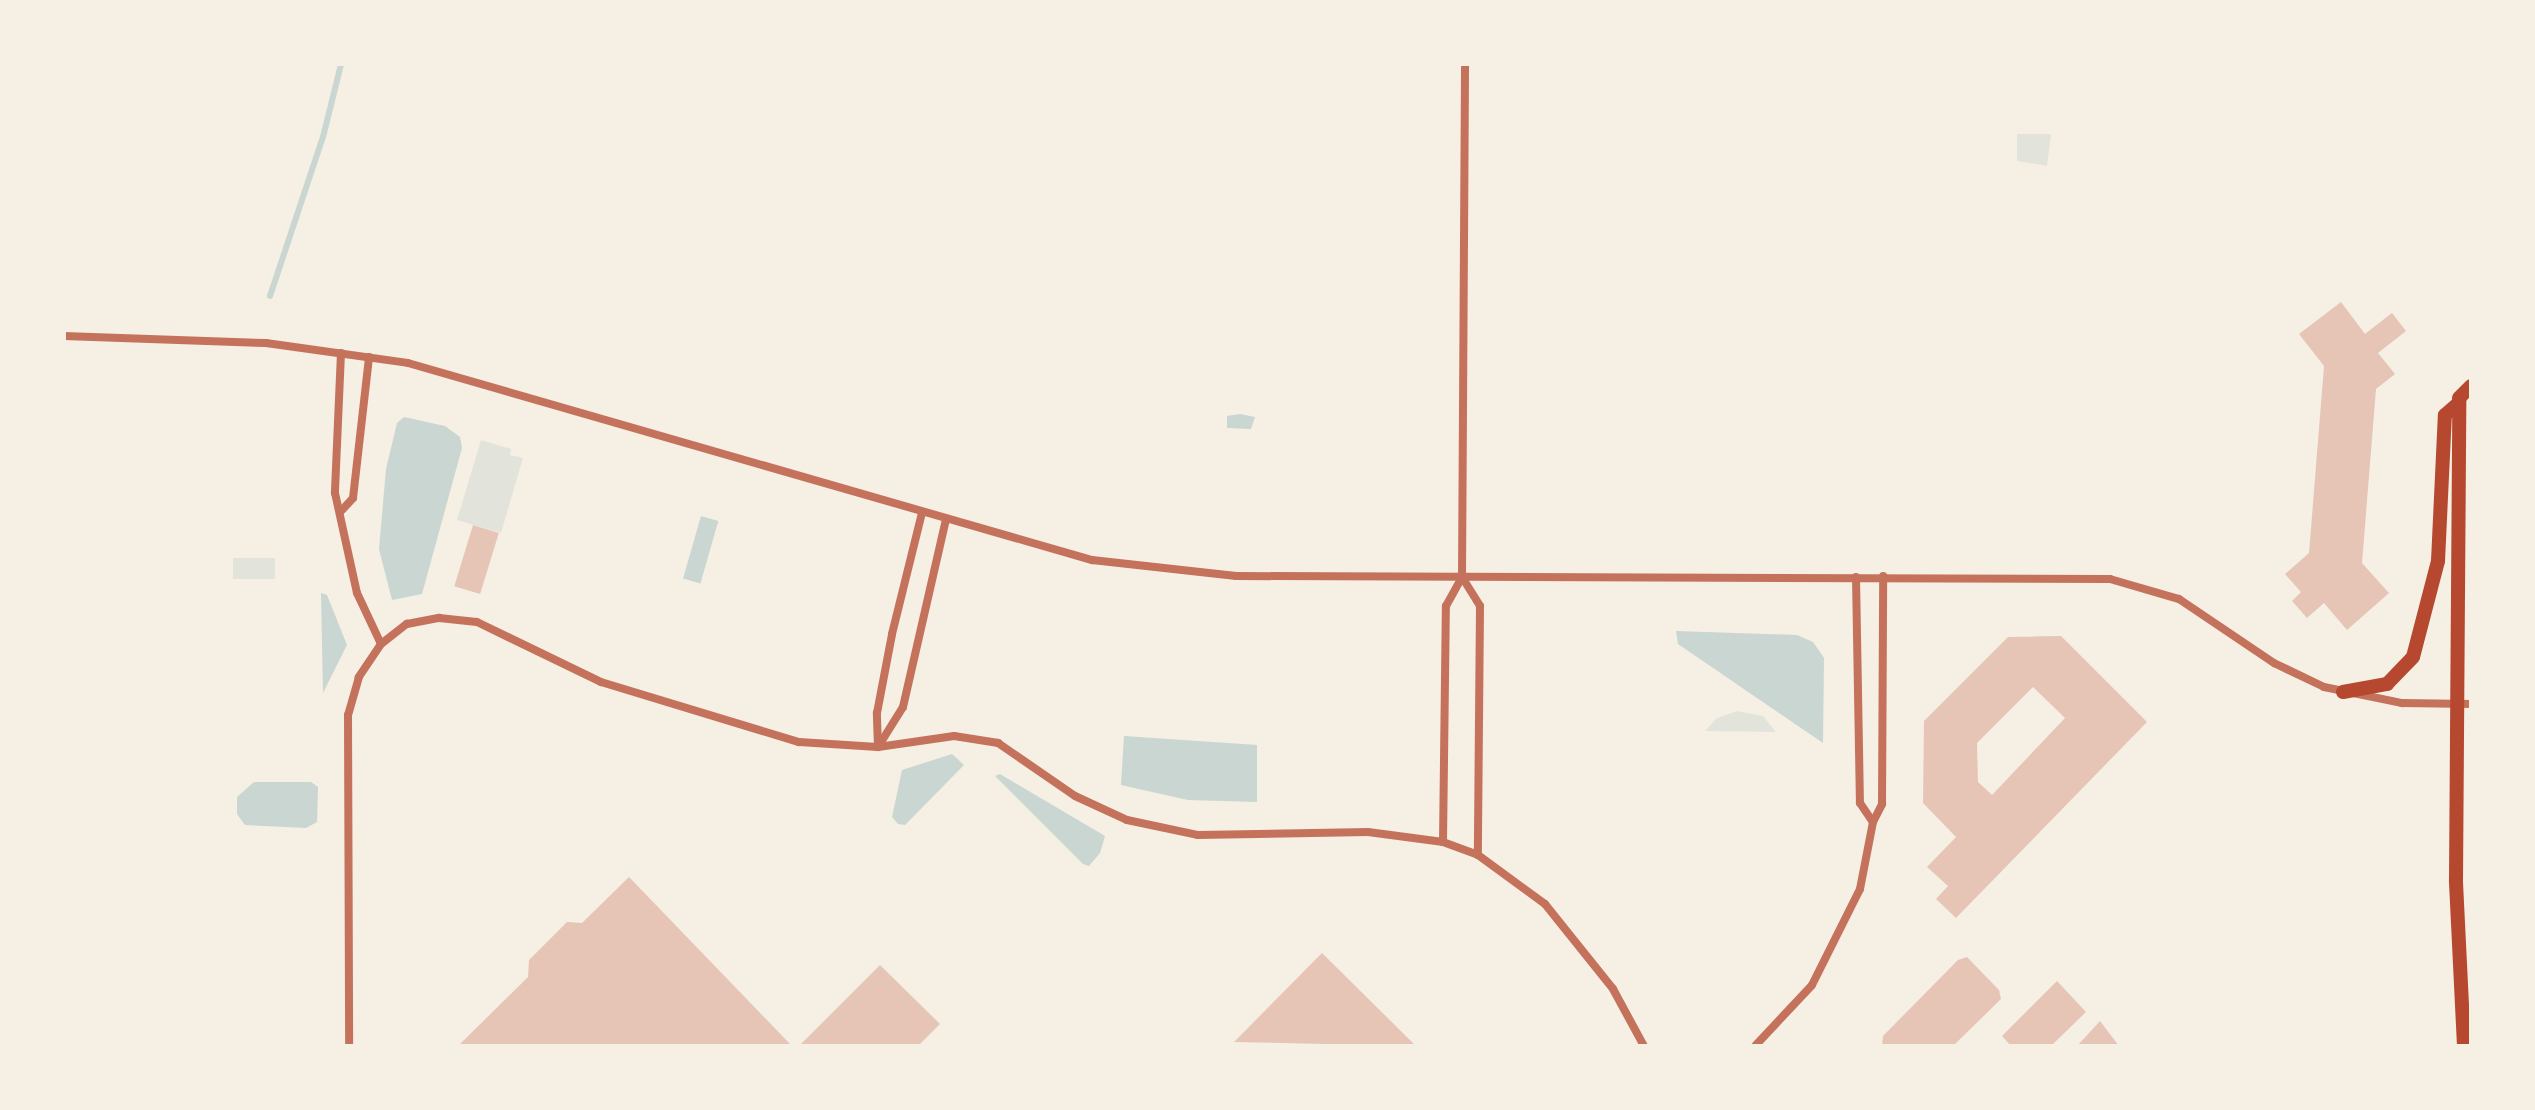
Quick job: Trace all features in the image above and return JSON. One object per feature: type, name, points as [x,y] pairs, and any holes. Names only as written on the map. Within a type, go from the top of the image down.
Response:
[{"type":"main road","points":[[2343,692],[2387,684],[2413,657],[2438,561],[2445,415],[2459,403],[2471,386]]},
{"type":"main road","points":[[2459,403],[2465,704],[2456,880],[2467,1001],[2464,1046]]},
{"type":"street","points":[[1443,842],[1446,606],[1462,577],[1465,64]]},
{"type":"street","points":[[64,336],[266,343],[369,357],[470,378],[922,513],[1092,560],[1223,575],[2081,576],[2133,583],[2179,599],[2274,663],[2343,692],[2402,703],[2465,704]]},
{"type":"street","points":[[341,353],[335,493],[342,510],[357,593],[381,644]]},
{"type":"street","points":[[342,510],[353,498],[369,357]]},
{"type":"street","points":[[878,747],[877,713],[889,647],[922,513]]},
{"type":"street","points":[[878,747],[903,707],[946,520]]},
{"type":"street","points":[[1755,1046],[1786,1016],[1828,959],[1860,889],[1873,822],[1882,804],[1883,576]]},
{"type":"street","points":[[1462,577],[1480,606],[1478,855]]},
{"type":"street","points":[[1856,577],[1860,803],[1873,822]]},
{"type":"street","points":[[349,1046],[348,715],[359,677],[381,644],[407,624],[439,618],[477,622],[601,682],[665,704],[799,742],[878,747],[954,736],[998,743],[1104,812],[1198,835],[1368,832],[1443,842],[1478,855],[1545,904],[1583,947],[1644,1046]]},
{"type":"shaded area","points":[[2017,134],[2051,134],[2047,166],[2017,161]]},
{"type":"shaded area","points":[[1240,414],[1255,417],[1251,429],[1227,428],[1227,416]]},
{"type":"shaded area","points":[[404,417],[445,426],[460,437],[462,448],[422,594],[392,600],[379,549],[386,469],[397,423]]},
{"type":"shaded area","points":[[481,440],[511,449],[510,455],[523,458],[501,533],[457,520]]},
{"type":"shaded area","points":[[701,516],[718,521],[700,583],[683,578]]},
{"type":"shaded area","points":[[233,558],[275,558],[275,579],[233,579]]},
{"type":"shaded area","points":[[321,593],[327,595],[347,645],[323,693]]},
{"type":"shaded area","points":[[1676,631],[1797,635],[1813,642],[1824,658],[1823,743],[1678,644]]},
{"type":"shaded area","points":[[1737,711],[1763,716],[1776,732],[1705,731],[1717,718]]},
{"type":"shaded area","points":[[1124,736],[1257,745],[1257,802],[1188,800],[1121,785]]},
{"type":"shaded area","points":[[952,754],[964,765],[905,825],[898,824],[892,817],[902,770]]},
{"type":"shaded area","points":[[1000,774],[1105,836],[1100,853],[1089,866],[1083,864],[995,776]]},
{"type":"shaded area","points":[[254,782],[311,782],[318,787],[317,822],[306,828],[245,825],[237,814],[237,797]]},
{"type":"building","points":[[2341,302],[2365,334],[2392,313],[2406,331],[2378,353],[2395,374],[2376,389],[2362,563],[2389,593],[2347,630],[2324,603],[2307,618],[2292,601],[2301,592],[2285,574],[2309,553],[2324,366],[2299,334]]},
{"type":"building","points":[[473,525],[499,533],[480,594],[454,586]]},
{"type":"building","points":[[2061,636],[2147,722],[1956,918],[1936,899],[1948,886],[1927,867],[1956,837],[1923,803],[1924,721],[2008,637]],"holes":[[[2033,687],[2065,718],[1992,795],[1978,782],[1977,743]]]},
{"type":"building","points":[[629,877],[792,1046],[458,1046],[528,977],[529,960],[567,922],[582,923]]},
{"type":"building","points":[[1322,953],[1416,1046],[1234,1042]]},
{"type":"building","points":[[1967,957],[1999,990],[2001,999],[1953,1046],[1882,1046],[1883,1036],[1958,960]]},
{"type":"building","points":[[880,965],[940,1024],[918,1046],[799,1046]]},
{"type":"building","points":[[2057,981],[2086,1012],[2051,1046],[2011,1046],[2002,1036]]},
{"type":"building","points":[[2100,1021],[2119,1046],[2077,1046]]},
{"type":"waterway","points":[[270,296],[323,137],[341,64]]}]
